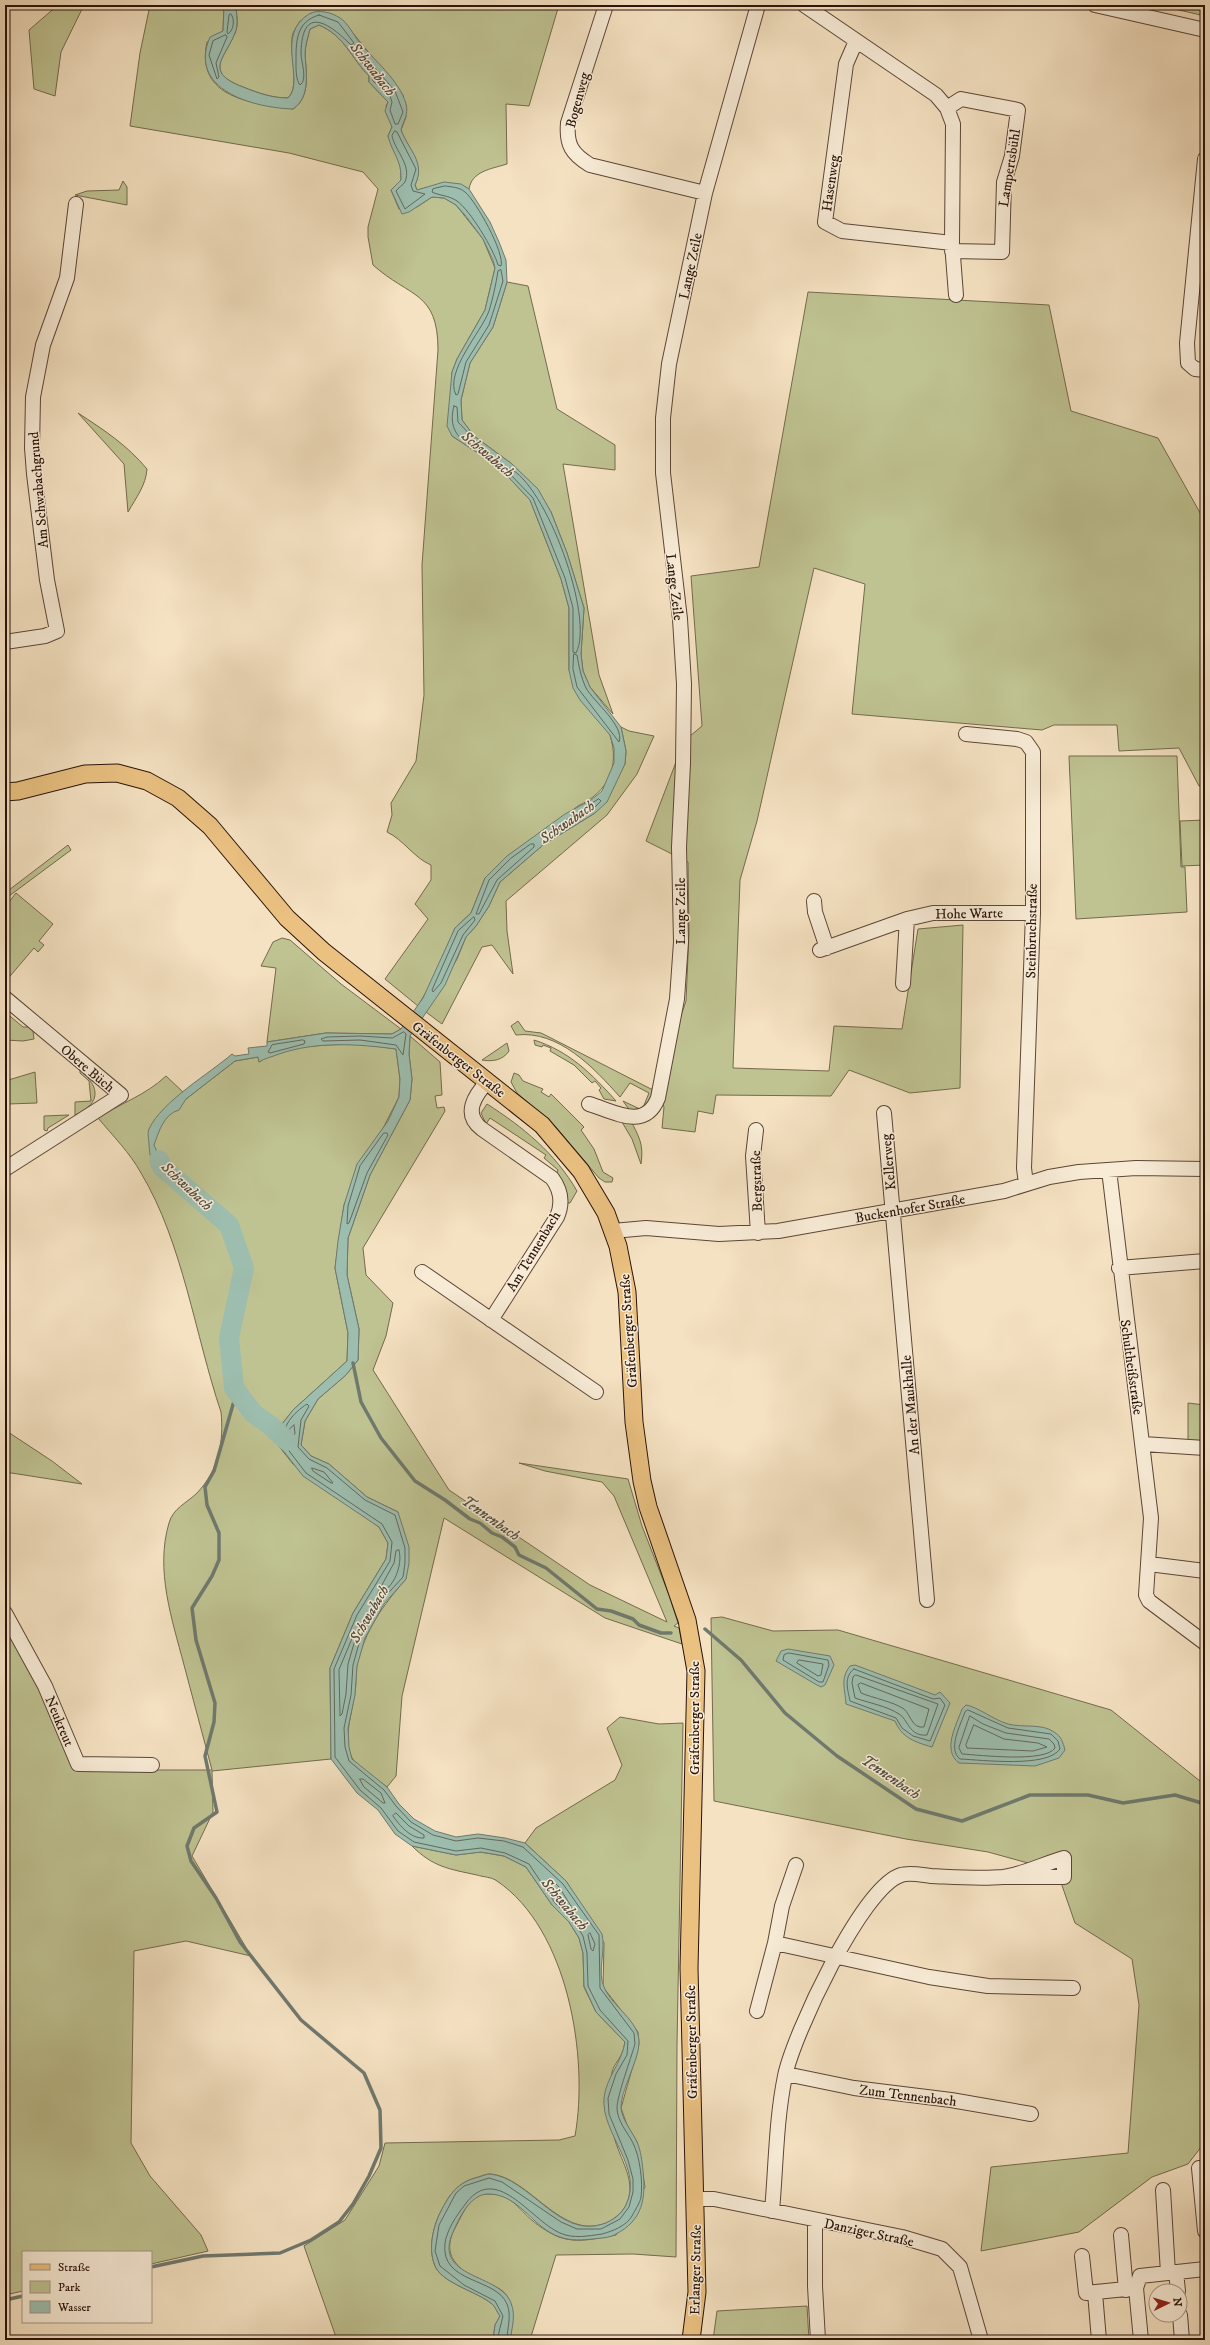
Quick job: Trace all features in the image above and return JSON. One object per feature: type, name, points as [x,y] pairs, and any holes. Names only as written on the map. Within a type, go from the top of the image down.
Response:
[{"type":"main road","name":"Gräfenberger Straße","points":[[5,792],[18,791],[70,777],[100,773],[128,775],[160,787],[186,804],[210,826],[287,918],[324,952],[542,1125],[573,1159],[592,1186],[613,1231],[622,1262],[627,1292],[634,1422],[642,1482],[648,1507],[687,1620],[696,1671],[689,1968],[691,2082],[696,2200]]},
{"type":"main road","name":"Erlanger Straße","points":[[691,2340],[697,2292],[696,2200]]},
{"type":"street","name":"Bogenweg","points":[[606,5],[568,123],[567,138],[571,149],[577,157],[590,165],[705,193]]},
{"type":"street","name":"Lange Zeile","points":[[589,1104],[630,1116],[642,1116],[653,1110],[658,1098],[677,999],[681,942],[679,847],[683,763],[684,684],[680,626],[663,480],[663,418],[669,364],[705,193],[758,5]]},
{"type":"street","points":[[804,5],[936,95],[947,108],[953,124],[952,247],[956,295]]},
{"type":"street","points":[[1096,5],[1205,30]]},
{"type":"street","name":"Hasenweg","points":[[856,41],[846,64],[825,222],[842,231],[952,247]]},
{"type":"street","name":"Lampertsbühl","points":[[947,108],[961,99],[1018,110],[1012,156],[1004,182],[1002,252],[952,247]]},
{"type":"street","points":[[1205,159],[1187,343],[1188,363],[1195,369],[1205,370]]},
{"type":"street","name":"Am Schwabachgrund","points":[[5,642],[45,636],[57,631],[47,580],[32,455],[33,397],[43,345],[67,278],[76,204]]},
{"type":"street","name":"Steinbruchstraße","points":[[966,734],[1026,742],[1033,752],[1032,913],[1024,1168],[1026,1184]]},
{"type":"street","name":"Hohe Warte","points":[[814,901],[823,949],[906,919],[940,912],[1032,913]]},
{"type":"street","points":[[903,984],[906,919]]},
{"type":"street","name":"Obere Büch","points":[[5,998],[121,1095],[5,1169]]},
{"type":"street","name":"Am Tennenbach","points":[[488,1081],[473,1101],[471,1113],[473,1120],[482,1129],[552,1178],[558,1188],[561,1199],[557,1216],[491,1320]]},
{"type":"street","name":"Kellerweg","points":[[884,1113],[892,1211]]},
{"type":"street","name":"Bergstraße","points":[[756,1130],[753,1156],[758,1233]]},
{"type":"street","name":"Buckenhofer Straße","points":[[613,1231],[646,1228],[700,1233],[758,1233],[807,1226],[1004,1191],[1049,1177],[1136,1168],[1205,1169]]},
{"type":"street","name":"Schultheißstraße","points":[[1109,1170],[1119,1268],[1143,1444],[1151,1518],[1149,1564]]},
{"type":"street","name":"An der Maukhalle","points":[[892,1211],[928,1600]]},
{"type":"street","points":[[1119,1268],[1205,1261]]},
{"type":"street","points":[[422,1272],[596,1392]]},
{"type":"street","points":[[1143,1444],[1205,1448]]},
{"type":"street","points":[[1205,1571],[1149,1564],[1146,1594],[1149,1601],[1205,1643]]},
{"type":"street","name":"Neukreut","points":[[5,1613],[45,1686],[78,1764],[152,1765]]},
{"type":"street","points":[[758,2011],[775,1943],[782,1906],[796,1865]]},
{"type":"street","points":[[772,2211],[779,2114],[786,2074],[818,1990],[835,1955],[870,1903],[893,1878],[902,1874],[1004,1877]]},
{"type":"street","points":[[775,1943],[835,1955],[929,1977],[981,1985],[1073,1988]]},
{"type":"street","name":"Zum Tennenbach","points":[[786,2074],[854,2088],[966,2103],[1031,2114]]},
{"type":"street","points":[[1199,2168],[1205,2231]]},
{"type":"street","points":[[1163,2190],[1172,2273],[1175,2283]]},
{"type":"street","name":"Danziger Straße","points":[[696,2200],[714,2199],[902,2237],[942,2249],[960,2267],[981,2340]]},
{"type":"street","points":[[815,2220],[815,2286],[818,2340]]},
{"type":"street","points":[[1121,2235],[1141,2340]]},
{"type":"street","points":[[1082,2256],[1086,2293],[1131,2289],[1140,2276],[1205,2269]]},
{"type":"street","points":[[1095,2293],[1099,2340]]},
{"type":"street","points":[[1181,2323],[1182,2340]]},
{"type":"green space","points":[[58,5],[84,5],[61,52],[55,96],[34,89],[29,30]]},
{"type":"green space","points":[[150,5],[224,5],[223,31],[207,42],[206,61],[210,76],[218,87],[230,95],[277,107],[293,109],[303,98],[306,84],[305,51],[310,29],[319,25],[335,35],[342,41],[369,76],[369,82],[388,102],[386,106],[392,127],[388,136],[401,164],[401,180],[391,190],[399,209],[417,207],[432,197],[444,198],[456,205],[483,239],[495,268],[485,310],[457,359],[452,372],[452,436],[498,466],[530,500],[561,579],[569,608],[569,670],[610,735],[613,747],[612,768],[604,786],[597,794],[578,806],[485,878],[471,913],[455,928],[433,980],[418,1006],[385,979],[428,919],[415,904],[431,880],[431,865],[419,858],[393,835],[387,832],[392,815],[391,803],[416,761],[424,695],[422,565],[438,350],[437,331],[433,316],[427,306],[419,298],[386,276],[373,265],[368,237],[368,227],[378,189],[363,172],[289,153],[130,126],[140,53]]},
{"type":"green space","points":[[236,5],[559,5],[529,106],[506,104],[507,164],[478,174],[471,183],[469,189],[463,186],[450,184],[417,190],[415,185],[418,177],[417,163],[401,130],[406,117],[403,95],[348,27],[300,21],[293,33],[292,40],[294,85],[292,92],[288,98],[271,96],[243,87],[231,81],[223,76],[220,70],[220,64],[236,30]]},
{"type":"green space","points":[[1157,5],[1205,5],[1205,16]]},
{"type":"green space","points":[[123,181],[127,187],[127,205],[75,195],[87,191],[119,190]]},
{"type":"green space","points":[[507,282],[528,286],[557,409],[615,445],[615,470],[563,464],[599,675],[613,714],[590,687],[583,671],[581,654],[584,608],[567,553],[551,512],[537,489],[512,464],[474,436],[462,420],[461,400],[470,363],[493,327]]},
{"type":"green space","points":[[808,292],[1049,305],[1071,411],[1158,438],[1203,518],[1205,517],[1205,787],[1199,786],[1179,748],[1119,751],[1117,725],[1054,725],[1042,730],[852,714],[865,584],[814,568],[757,821],[740,880],[733,1068],[829,1071],[834,1026],[902,1029],[918,929],[963,925],[960,1088],[910,1093],[849,1070],[831,1096],[716,1095],[713,1114],[698,1111],[695,1132],[662,1128],[664,1107],[656,1090],[647,1111],[631,1112],[623,1101],[642,1110],[649,1093],[630,1083],[620,1097],[599,1074],[574,1053],[547,1038],[532,1035],[516,1035],[511,1026],[518,1021],[525,1031],[541,1033],[651,1089],[656,1088],[686,1001],[689,933],[688,862],[646,841],[684,741],[702,726],[691,576],[759,567]]},
{"type":"green space","points":[[78,413],[123,445],[147,469],[143,486],[128,512],[124,464]]},
{"type":"green space","points":[[621,727],[629,731],[654,736],[637,774],[607,815],[506,901],[507,931],[513,974],[492,945],[482,947],[442,1024],[426,1012],[457,959],[466,937],[476,926],[489,906],[500,882],[543,845],[595,813],[625,764],[626,751]]},
{"type":"green space","points":[[1069,756],[1177,756],[1181,867],[1185,867],[1187,912],[1076,919]]},
{"type":"green space","points":[[1205,820],[1205,865],[1182,866],[1180,821]]},
{"type":"green space","points":[[68,845],[71,850],[5,899],[5,893]]},
{"type":"green space","points":[[16,893],[53,924],[39,941],[44,945],[38,952],[34,948],[5,982],[5,907]]},
{"type":"green space","points":[[282,938],[290,940],[341,984],[401,1029],[392,1034],[326,1033],[267,1042],[276,968],[261,966],[273,942]]},
{"type":"green space","points":[[5,1012],[23,1027],[29,1027],[33,1031],[34,1039],[23,1041],[5,1040]]},
{"type":"green space","points":[[410,1036],[440,1062],[442,1095],[435,1096],[437,1108],[444,1107],[445,1111],[363,1248],[366,1275],[393,1303],[386,1336],[373,1370],[449,1490],[590,1585],[667,1622],[614,1496],[602,1482],[545,1471],[519,1463],[628,1479],[642,1526],[669,1595],[678,1623],[674,1626],[679,1628],[682,1644],[605,1618],[444,1518],[402,1696],[396,1776],[387,1787],[354,1761],[349,1751],[348,1736],[360,1652],[370,1629],[382,1608],[406,1579],[398,1512],[367,1497],[329,1464],[311,1456],[301,1445],[305,1421],[318,1399],[346,1375],[358,1360],[359,1329],[347,1275],[348,1238],[370,1175],[410,1100],[412,1079],[409,1054]]},
{"type":"green space","points":[[534,1040],[558,1050],[579,1064],[616,1101],[604,1099],[599,1090],[601,1088],[595,1081],[592,1083],[574,1065],[550,1051],[551,1048],[543,1045],[542,1047],[535,1045]]},
{"type":"green space","points":[[507,1043],[509,1051],[507,1054],[501,1058],[490,1061],[482,1060]]},
{"type":"green space","points":[[360,1044],[396,1049],[400,1079],[399,1097],[344,1205],[335,1268],[348,1333],[347,1361],[293,1410],[279,1428],[268,1422],[266,1430],[293,1464],[379,1527],[388,1543],[386,1559],[353,1613],[330,1668],[331,1759],[212,1771],[213,1812],[192,1856],[251,1956],[186,1941],[134,1951],[131,2143],[150,2176],[201,2235],[208,2251],[152,2264],[152,2251],[22,2251],[22,2291],[5,2295],[5,1618],[81,1764],[150,1770],[212,1770],[170,1612],[164,1576],[164,1559],[165,1541],[171,1518],[177,1510],[197,1493],[210,1475],[215,1465],[221,1444],[221,1412],[187,1290],[168,1229],[155,1200],[132,1158],[98,1118],[142,1094],[166,1076],[183,1092],[186,1099],[235,1061],[258,1057],[259,1062],[270,1056],[294,1049]]},
{"type":"green space","points":[[80,1070],[94,1087],[95,1097],[88,1107],[75,1115],[75,1102],[91,1101],[89,1081],[80,1073]]},
{"type":"green space","points":[[35,1072],[37,1103],[8,1104],[8,1111],[5,1111],[5,1081]]},
{"type":"green space","points":[[514,1073],[519,1075],[523,1081],[543,1089],[541,1092],[549,1097],[551,1094],[584,1127],[581,1130],[594,1149],[603,1172],[613,1178],[612,1182],[605,1182],[599,1178],[554,1125],[517,1093],[511,1082]]},
{"type":"green space","points":[[487,1104],[513,1122],[537,1142],[559,1165],[577,1191],[570,1203],[566,1203],[556,1174],[558,1170],[544,1158],[546,1155],[490,1118],[486,1124],[481,1113]]},
{"type":"green space","points":[[69,1115],[48,1128],[47,1131],[44,1130],[44,1116]]},
{"type":"green space","points":[[619,1117],[630,1119],[636,1131],[642,1151],[641,1164],[632,1139]]},
{"type":"green space","points":[[1188,1403],[1205,1405],[1205,1443],[1188,1442]]},
{"type":"green space","points":[[5,1430],[52,1461],[82,1484],[5,1472]]},
{"type":"green space","points":[[722,1617],[773,1631],[838,1630],[1111,1710],[1205,1785],[1205,2142],[1188,2164],[1152,2177],[1079,2232],[981,2251],[991,2167],[1128,2153],[1139,2005],[1132,1959],[1075,1923],[1057,1871],[988,1852],[906,1839],[714,1801],[711,1618]]},
{"type":"green space","points":[[620,1717],[659,1724],[683,1723],[677,2045],[676,2257],[633,2254],[556,2255],[530,2340],[510,2340],[512,2317],[510,2302],[505,2293],[466,2273],[452,2258],[450,2241],[453,2232],[468,2204],[480,2195],[497,2194],[509,2199],[536,2223],[553,2234],[566,2239],[588,2240],[616,2235],[645,2187],[637,2142],[627,2125],[621,2108],[639,2044],[638,2032],[603,1987],[604,1943],[566,1881],[525,1843],[536,1828],[615,1780],[622,1765],[607,1728]]},
{"type":"green space","points":[[412,1846],[456,1855],[480,1852],[504,1856],[526,1867],[552,1905],[569,1922],[579,1938],[583,1953],[584,1987],[596,2012],[625,2042],[623,2052],[613,2068],[611,2076],[614,2136],[629,2179],[630,2187],[626,2205],[617,2216],[606,2223],[590,2226],[575,2223],[560,2216],[519,2185],[505,2178],[490,2174],[468,2181],[457,2188],[449,2197],[439,2215],[434,2228],[432,2242],[432,2255],[436,2268],[440,2274],[447,2279],[486,2300],[494,2306],[500,2316],[495,2325],[493,2340],[337,2340],[304,2246],[345,2220],[379,2166],[385,2143],[559,2140],[575,2136],[579,2104],[579,2070],[575,2033],[568,1997],[557,1962],[541,1930],[521,1902],[497,1881],[434,1863]]},
{"type":"green space","points":[[807,2306],[809,2340],[713,2340],[717,2311]]},
{"type":"water","points":[[224,5],[236,5],[237,23],[235,33],[220,64],[220,70],[223,76],[243,87],[276,97],[288,98],[293,90],[292,45],[293,34],[299,23],[309,14],[320,11],[329,13],[343,20],[359,42],[386,71],[403,95],[407,111],[401,130],[418,163],[419,170],[415,185],[417,190],[444,182],[461,184],[469,189],[490,222],[506,260],[507,282],[493,327],[470,363],[461,400],[462,420],[474,436],[512,464],[538,489],[551,512],[567,553],[584,608],[581,654],[583,671],[590,687],[621,727],[626,751],[625,764],[607,802],[595,813],[543,845],[500,882],[489,906],[476,926],[466,937],[445,985],[410,1036],[409,1054],[412,1079],[410,1100],[370,1175],[348,1238],[347,1275],[359,1329],[358,1360],[346,1375],[318,1399],[305,1421],[301,1445],[311,1456],[329,1464],[367,1497],[398,1512],[409,1547],[409,1563],[406,1579],[384,1604],[365,1638],[357,1666],[355,1695],[348,1728],[349,1747],[352,1759],[387,1787],[399,1804],[414,1819],[435,1831],[456,1837],[478,1834],[525,1843],[566,1881],[602,1934],[603,1947],[601,1975],[604,1987],[613,2001],[635,2028],[638,2035],[639,2043],[636,2058],[621,2101],[621,2108],[625,2121],[638,2145],[644,2181],[641,2207],[632,2222],[611,2236],[585,2240],[568,2239],[550,2233],[508,2199],[498,2195],[487,2194],[475,2198],[458,2220],[449,2247],[452,2259],[459,2267],[504,2293],[511,2303],[512,2308],[513,2326],[510,2340],[493,2340],[495,2325],[500,2316],[493,2305],[447,2279],[440,2274],[436,2268],[432,2255],[432,2242],[439,2215],[446,2202],[457,2188],[468,2181],[490,2174],[505,2178],[558,2216],[572,2223],[587,2226],[603,2224],[619,2214],[626,2205],[630,2191],[630,2178],[626,2164],[609,2125],[605,2111],[604,2098],[605,2091],[621,2056],[625,2042],[596,2012],[584,1986],[583,1953],[579,1938],[569,1922],[552,1905],[526,1867],[504,1856],[481,1852],[456,1855],[412,1846],[395,1834],[378,1810],[357,1793],[331,1759],[330,1668],[353,1613],[386,1559],[388,1543],[379,1527],[303,1476],[278,1444],[279,1428],[293,1410],[347,1361],[348,1333],[335,1268],[338,1241],[344,1205],[357,1164],[388,1121],[399,1097],[400,1079],[396,1049],[352,1045],[322,1045],[293,1050],[259,1062],[258,1057],[235,1061],[186,1099],[179,1110],[169,1115],[160,1129],[154,1145],[158,1154],[177,1178],[159,1170],[153,1163],[148,1133],[155,1119],[164,1108],[187,1088],[232,1054],[235,1056],[249,1054],[248,1048],[267,1046],[267,1042],[326,1033],[392,1034],[401,1029],[423,998],[455,928],[471,913],[485,878],[507,856],[565,814],[591,800],[602,791],[614,763],[614,748],[610,735],[580,700],[573,688],[569,670],[569,608],[561,579],[530,500],[498,466],[452,436],[447,426],[452,372],[457,359],[485,310],[495,268],[493,260],[483,239],[456,205],[444,198],[432,197],[409,212],[402,214],[391,190],[401,180],[401,173],[388,136],[392,127],[385,111],[388,102],[369,82],[369,76],[342,41],[328,30],[319,25],[310,29],[305,51],[305,91],[299,104],[293,109],[260,105],[244,100],[228,92],[216,83],[208,70],[205,55],[210,37],[223,31]]},
{"type":"water","points":[[788,1649],[830,1656],[834,1665],[825,1685],[821,1687],[776,1661],[781,1651]]},
{"type":"water","points":[[855,1665],[935,1695],[940,1692],[950,1703],[932,1747],[915,1741],[905,1735],[901,1732],[895,1721],[846,1704],[844,1684],[845,1675],[850,1666]]},
{"type":"water","points":[[966,1705],[976,1708],[997,1720],[1008,1724],[1049,1729],[1060,1737],[1065,1750],[1059,1758],[1035,1766],[959,1763],[954,1758],[951,1751],[951,1745],[962,1709]]},
{"type":"waterway","name":"Schwabach","points":[[159,1160],[162,1167],[229,1225],[244,1268],[229,1338],[234,1388],[253,1413],[271,1426],[287,1441]]},
{"type":"waterway","name":"Tennenbach","points":[[353,1363],[361,1402],[381,1438],[415,1481],[445,1500],[470,1519],[480,1523],[492,1533],[502,1537],[515,1547],[519,1555],[546,1568],[597,1609],[611,1611],[633,1619],[639,1625],[661,1633],[671,1633]]},
{"type":"waterway","points":[[152,2267],[203,2256],[280,2253],[311,2240],[339,2222],[353,2204],[369,2176],[381,2148],[380,2110],[364,2073],[301,2020],[240,1942],[216,1898],[191,1861],[187,1846],[194,1828],[217,1812],[205,1756],[214,1722],[215,1703],[196,1640],[192,1608],[212,1576],[219,1560],[219,1533],[207,1505],[205,1487],[214,1471],[236,1394]]},
{"type":"waterway","name":"Tennenbach","points":[[705,1629],[741,1660],[785,1713],[837,1756],[916,1809],[962,1821],[1030,1795],[1088,1795],[1123,1803],[1175,1795],[1205,1804]]},
{"type":"waterway","points":[[5,2300],[22,2296]]}]
